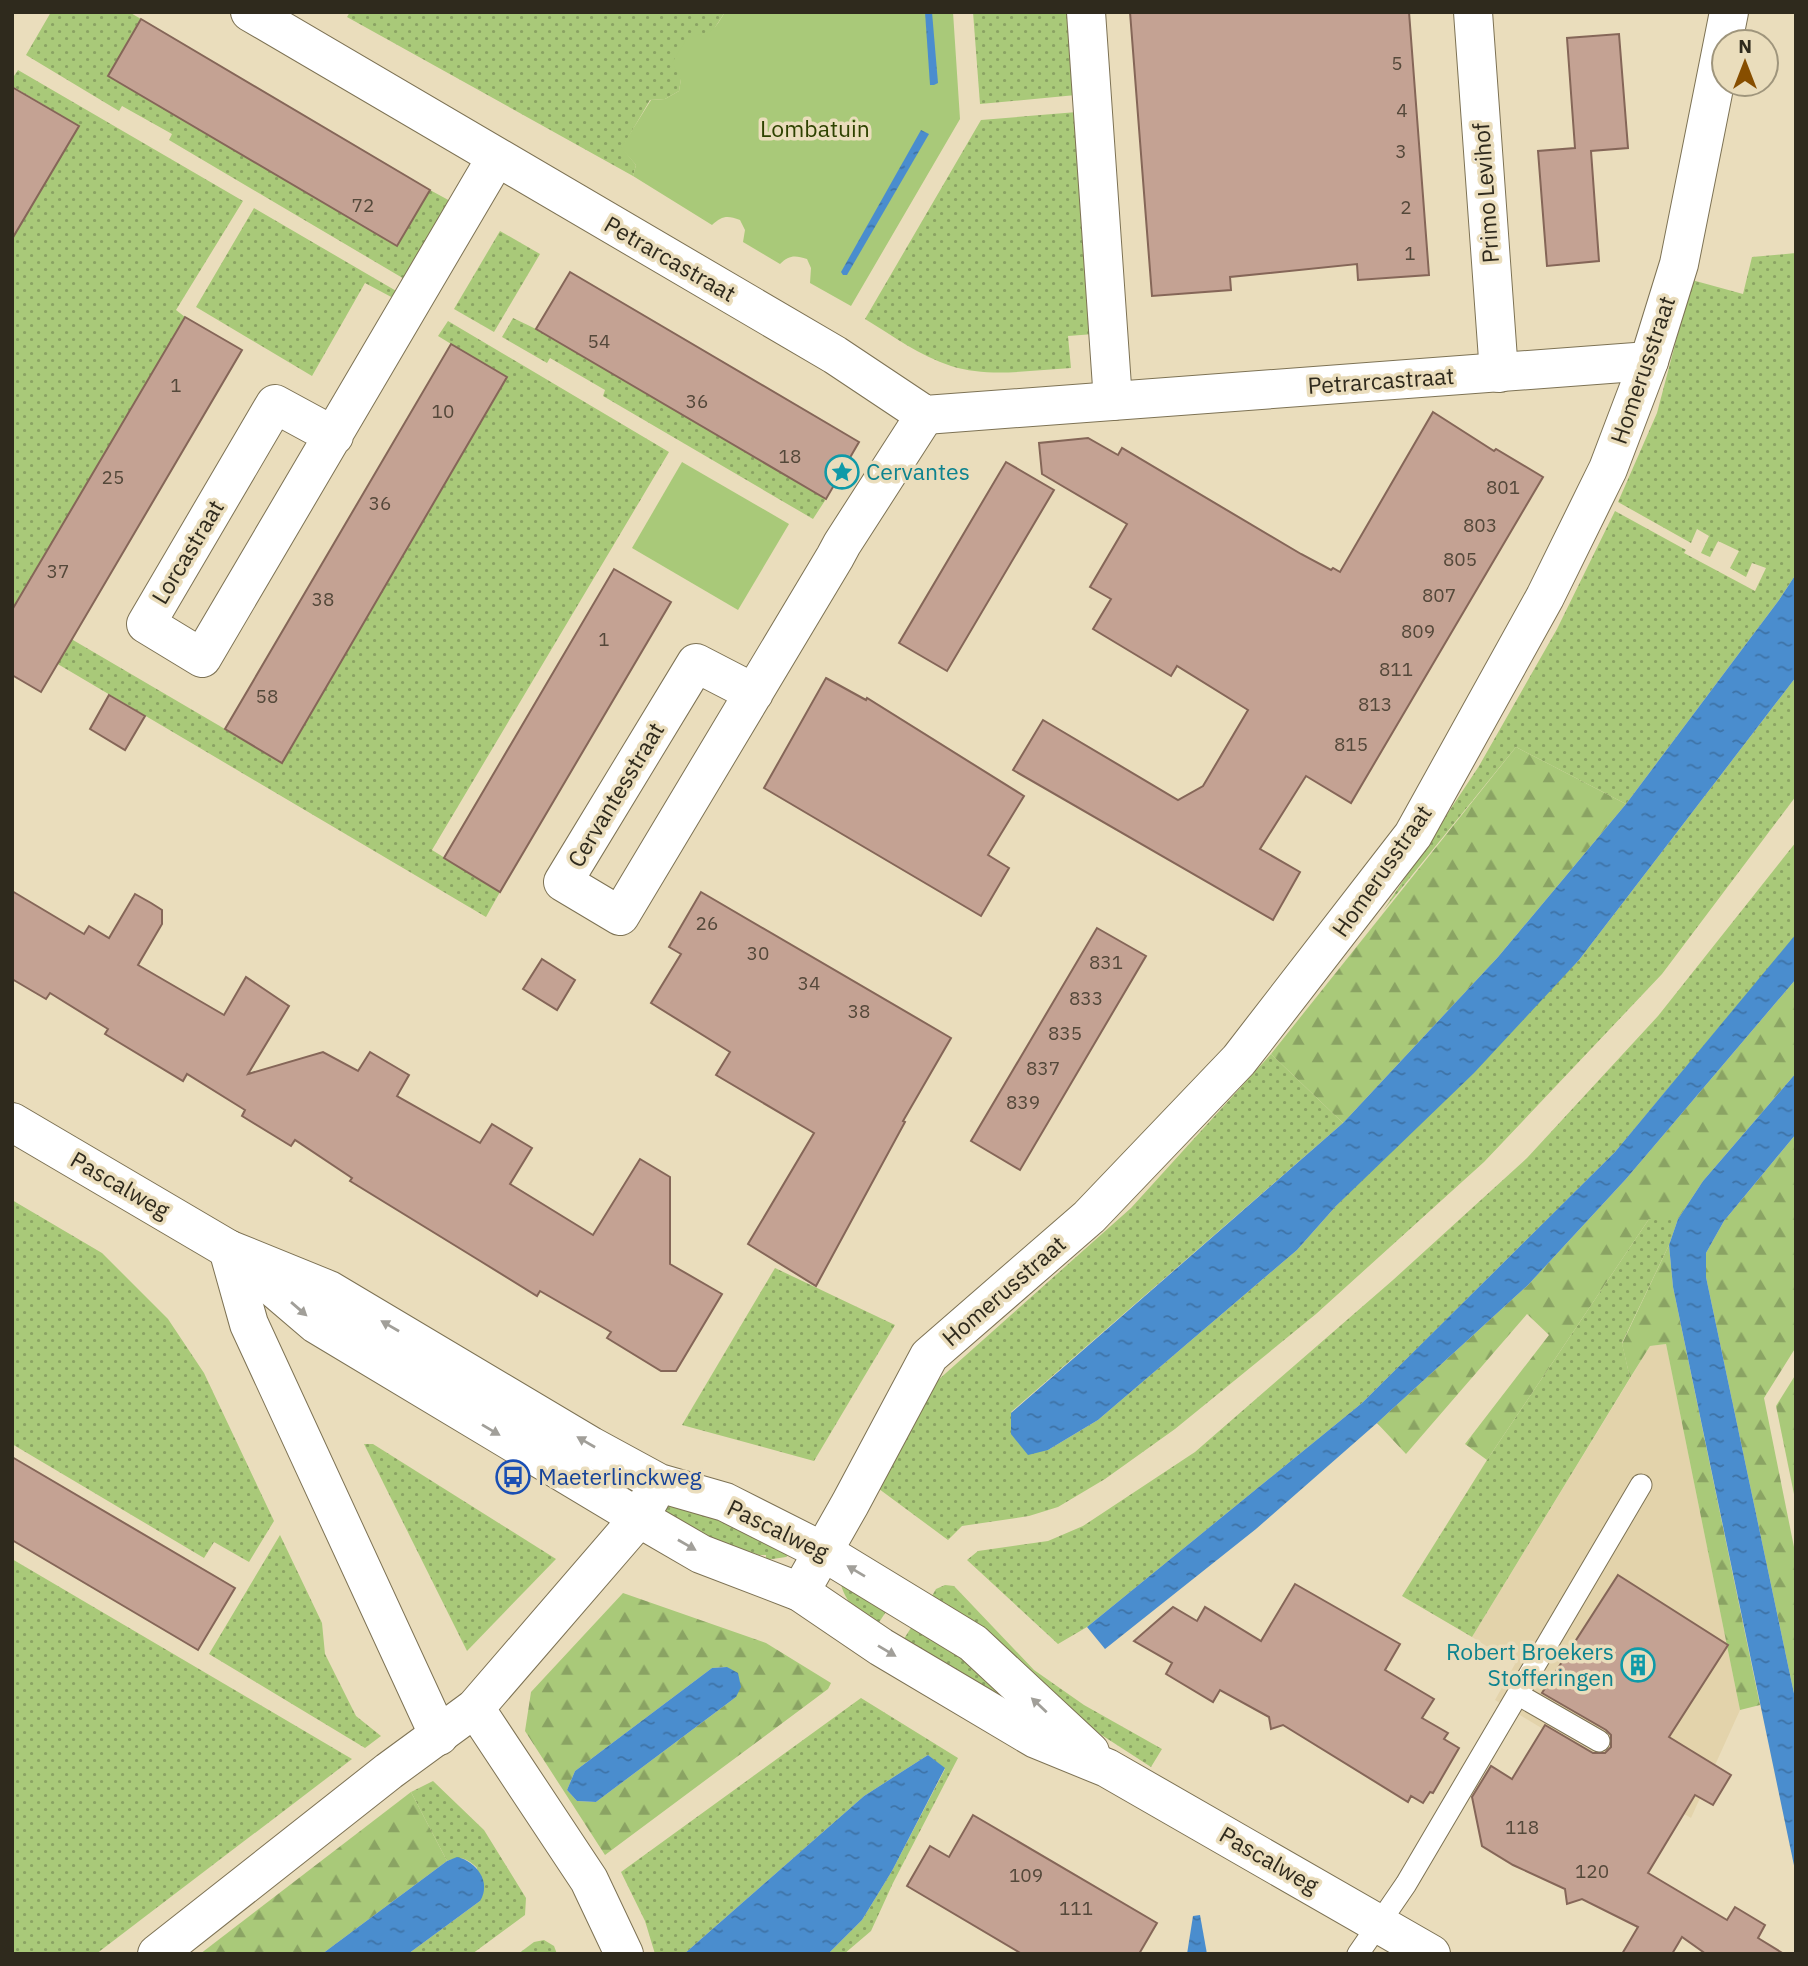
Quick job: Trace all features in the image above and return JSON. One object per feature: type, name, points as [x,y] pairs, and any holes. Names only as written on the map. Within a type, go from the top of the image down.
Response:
[{"type":"street","name":"Petrarcastraat","points":[[250,12],[835,355],[925,415],[1648,362]]},
{"type":"street","points":[[1086,12],[1113,401]]},
{"type":"street","name":"Primo Levihof","points":[[1473,12],[1499,373]]},
{"type":"street","name":"Homerusstraat","points":[[800,1592],[929,1356],[1089,1217],[1239,1060],[1413,835],[1551,586],[1608,469],[1648,362],[1679,264],[1729,12]]},
{"type":"street","name":"Lorcastraat","points":[[334,436],[275,404],[146,624],[202,658],[334,436],[496,158]]},
{"type":"street","name":"Cervantesstraat","points":[[754,693],[696,663],[563,882],[621,916],[754,693],[842,544],[925,415]]},
{"type":"street","name":"Pascalweg","points":[[12,1122],[228,1249],[329,1290],[591,1446],[659,1483],[725,1502],[822,1551],[972,1643],[1107,1768]]},
{"type":"street","points":[[228,1249],[249,1324],[439,1736]]},
{"type":"street","name":"Pascalweg","points":[[228,1249],[316,1324],[639,1518],[701,1554],[800,1592],[881,1647],[1036,1740],[1107,1768],[1431,1954]]},
{"type":"street","points":[[157,1954],[389,1771],[475,1708],[639,1518],[659,1483]]},
{"type":"street","points":[[475,1708],[590,1881],[624,1954]]},
{"type":"lane","points":[[1358,1954],[1406,1884],[1640,1485]]},
{"type":"lane","points":[[1519,1695],[1599,1741]]},
{"type":"shaded area","points":[[1666,1344],[1740,1710],[1691,1818],[1495,1700],[1515,1664],[1472,1637],[1650,1346]]},
{"type":"green space","points":[[51,12],[129,12],[141,19],[108,76],[397,246],[430,190],[452,202],[406,280],[169,140],[172,134],[122,106],[119,111],[26,55]]},
{"type":"green space","points":[[350,12],[725,12],[712,32],[702,35],[681,79],[679,91],[665,99],[650,100],[622,148],[636,165],[633,176],[347,17]]},
{"type":"green space","name":"Lombatuin","points":[[725,12],[953,12],[960,119],[851,306],[810,283],[811,268],[807,259],[792,257],[780,264],[743,242],[745,230],[740,220],[725,217],[712,225],[633,176],[636,165],[621,148],[651,100],[665,99],[679,91],[681,79],[672,63],[689,35],[711,31]]},
{"type":"green space","points":[[973,12],[1069,12],[1076,95],[980,104]]},
{"type":"green space","points":[[18,70],[243,201],[176,310],[185,317],[15,606],[281,762],[507,378],[438,336],[448,321],[669,452],[432,850],[500,892],[486,917],[12,637],[12,239],[79,126],[12,86],[12,79]]},
{"type":"green space","points":[[1077,112],[1094,334],[1068,336],[1071,368],[1011,372],[965,370],[928,357],[865,319],[981,120]]},
{"type":"green space","points":[[254,208],[398,292],[395,299],[365,283],[312,376],[196,307]]},
{"type":"green space","points":[[500,231],[540,254],[494,332],[454,309]]},
{"type":"green space","points":[[1796,253],[1796,574],[1626,804],[1516,747],[1383,911],[1479,766],[1557,629],[1615,511],[1686,550],[1684,553],[1755,591],[1766,568],[1752,563],[1746,577],[1730,568],[1739,551],[1718,541],[1710,557],[1701,553],[1709,536],[1697,529],[1691,543],[1618,502],[1657,413],[1692,280],[1743,294],[1752,257]]},
{"type":"green space","points":[[513,318],[826,499],[813,519],[603,396],[605,390],[550,358],[547,363],[502,337]]},
{"type":"green space","points":[[682,462],[789,524],[738,610],[632,548]]},
{"type":"green space","points":[[1796,677],[1796,796],[1662,974],[1484,1162],[1316,1314],[1175,1429],[1105,1479],[1058,1507],[1029,1516],[962,1526],[948,1540],[875,1486],[937,1381],[1131,1208],[1271,1054],[1343,1123],[1011,1412],[1048,1450],[1098,1420],[1297,1250],[1336,1206],[1579,960]]},
{"type":"green space","points":[[1516,747],[1626,804],[1498,957],[1343,1123],[1271,1054]]},
{"type":"green space","points":[[1796,842],[1796,934],[1788,945],[1615,1152],[1362,1403],[1087,1627],[1058,1644],[967,1560],[978,1551],[1048,1541],[1083,1526],[1195,1452],[1393,1280],[1527,1158],[1658,1016]]},
{"type":"green space","points":[[1796,979],[1796,1073],[1703,1181],[1678,1219],[1649,1219],[1487,1460],[1465,1444],[1549,1335],[1527,1314],[1406,1454],[1377,1423],[1528,1285],[1626,1179]]},
{"type":"green space","points":[[1796,1134],[1796,1347],[1764,1398],[1796,1557],[1796,1703],[1706,1277],[1706,1253],[1724,1221]]},
{"type":"green space","points":[[12,1200],[102,1253],[168,1319],[204,1373],[274,1521],[249,1562],[214,1542],[204,1558],[12,1444]]},
{"type":"green space","points":[[1649,1219],[1678,1219],[1669,1245],[1622,1343],[1630,1378],[1472,1637],[1402,1596],[1487,1460]]},
{"type":"green space","points":[[1669,1245],[1673,1287],[1760,1705],[1740,1710],[1666,1344],[1650,1346],[1630,1378],[1622,1344]]},
{"type":"green space","points":[[775,1268],[895,1325],[814,1461],[682,1425]]},
{"type":"green space","points":[[1796,1374],[1796,1504],[1776,1406]]},
{"type":"green space","points":[[364,1444],[373,1444],[556,1559],[467,1651]]},
{"type":"green space","points":[[686,1504],[793,1550],[786,1557],[766,1560],[766,1555],[715,1540],[656,1507]]},
{"type":"green space","points":[[280,1535],[322,1623],[325,1654],[356,1716],[381,1736],[365,1748],[209,1654]]},
{"type":"green space","points":[[12,1559],[352,1759],[96,1954],[12,1954]]},
{"type":"green space","points":[[839,1576],[891,1604],[876,1627],[852,1605]]},
{"type":"green space","points":[[945,1585],[954,1586],[1034,1670],[1084,1705],[1162,1749],[1151,1767],[1083,1723],[929,1601],[936,1589]]},
{"type":"green space","points":[[623,1593],[766,1643],[831,1683],[828,1689],[605,1855],[525,1731],[531,1692]],"holes":[[[727,1667],[736,1697],[596,1802],[577,1801],[567,1790],[575,1771],[712,1668]]]},
{"type":"green space","points":[[916,1620],[958,1650],[1010,1701],[900,1645]]},
{"type":"green space","points":[[861,1698],[958,1758],[871,1931],[844,1954],[828,1954],[862,1920],[892,1871],[945,1769],[928,1755],[864,1796],[684,1954],[655,1954],[645,1921],[621,1872]]},
{"type":"green space","points":[[433,1781],[484,1830],[526,1898],[525,1915],[472,1954],[408,1954],[480,1901],[477,1868],[463,1859],[447,1861],[411,1792]]},
{"type":"green space","points":[[411,1792],[447,1861],[322,1954],[200,1954]]},
{"type":"green space","points":[[544,1940],[554,1946],[557,1954],[518,1954],[534,1942]]},
{"type":"water","points":[[925,12],[932,12],[938,83],[934,85],[930,85]]},
{"type":"water","points":[[921,130],[929,134],[847,275],[843,275],[841,272]]},
{"type":"water","points":[[1796,574],[1796,677],[1579,960],[1474,1073],[1336,1206],[1297,1250],[1098,1420],[1048,1450],[1028,1455],[1011,1434],[1011,1413],[1343,1123],[1498,957],[1626,804]]},
{"type":"water","points":[[1796,934],[1796,979],[1626,1179],[1528,1285],[1256,1529],[1105,1649],[1087,1627],[1362,1403],[1615,1152]]},
{"type":"water","points":[[1796,1073],[1796,1134],[1724,1221],[1706,1253],[1706,1277],[1796,1703],[1796,1875],[1673,1287],[1669,1245],[1678,1219],[1703,1181]]},
{"type":"water","points":[[727,1667],[738,1673],[741,1687],[736,1697],[596,1802],[577,1801],[567,1790],[575,1771],[712,1668]]},
{"type":"water","points":[[928,1755],[945,1768],[892,1871],[862,1920],[828,1954],[684,1954],[864,1796]]},
{"type":"water","points":[[457,1857],[470,1863],[480,1873],[484,1887],[480,1901],[408,1954],[322,1954],[447,1861]]},
{"type":"water","points":[[1200,1915],[1207,1954],[1187,1954],[1193,1916]]},
{"type":"building","points":[[1130,12],[1409,12],[1429,275],[1358,280],[1357,264],[1230,277],[1231,290],[1152,296]]},
{"type":"building","points":[[141,19],[430,190],[397,246],[108,76]]},
{"type":"building","points":[[1619,34],[1628,148],[1591,151],[1599,261],[1547,266],[1538,151],[1575,148],[1567,38]]},
{"type":"building","points":[[12,87],[79,126],[12,239]]},
{"type":"building","points":[[570,272],[859,442],[826,499],[536,329]]},
{"type":"building","points":[[185,317],[242,350],[41,692],[12,675],[12,610]]},
{"type":"building","points":[[451,344],[507,377],[282,763],[225,729]]},
{"type":"building","points":[[1433,412],[1494,451],[1496,449],[1543,477],[1351,803],[1306,776],[1260,849],[1300,872],[1273,920],[1013,770],[1043,720],[1178,800],[1203,786],[1248,710],[1177,666],[1171,676],[1093,629],[1111,599],[1090,587],[1127,524],[1042,474],[1039,443],[1088,438],[1118,455],[1122,448],[1301,554],[1340,572]]},
{"type":"building","points":[[1006,462],[1054,490],[947,671],[899,643]]},
{"type":"building","points":[[614,569],[671,602],[500,892],[444,858]]},
{"type":"building","points":[[826,678],[866,700],[867,698],[1024,796],[988,855],[1009,868],[981,916],[764,788]]},
{"type":"building","points":[[109,695],[145,716],[125,750],[90,729]]},
{"type":"building","points":[[12,891],[84,934],[89,926],[109,938],[135,894],[151,903],[162,910],[162,924],[138,965],[224,1015],[246,977],[289,1006],[248,1074],[323,1052],[358,1071],[370,1052],[409,1075],[397,1096],[480,1143],[492,1124],[532,1148],[510,1184],[593,1235],[640,1159],[670,1177],[670,1264],[722,1294],[676,1371],[661,1371],[607,1338],[611,1332],[540,1291],[537,1296],[350,1181],[352,1178],[295,1140],[291,1146],[242,1116],[245,1110],[187,1074],[183,1081],[105,1034],[108,1029],[50,993],[46,999],[12,979]]},
{"type":"building","points":[[701,892],[951,1038],[903,1121],[905,1122],[816,1286],[748,1244],[814,1133],[716,1075],[730,1052],[651,1003],[681,954],[669,947]]},
{"type":"building","points":[[1097,928],[1146,956],[1020,1170],[971,1141]]},
{"type":"building","points":[[542,959],[575,980],[557,1010],[523,989]]},
{"type":"building","points":[[12,1457],[235,1588],[198,1650],[12,1540]]},
{"type":"building","points":[[1618,1575],[1728,1645],[1669,1737],[1731,1775],[1713,1805],[1695,1795],[1648,1873],[1727,1920],[1735,1907],[1765,1925],[1758,1938],[1784,1954],[1706,1954],[1682,1937],[1672,1954],[1622,1954],[1638,1927],[1582,1899],[1567,1904],[1565,1889],[1513,1865],[1482,1846],[1472,1797],[1491,1766],[1512,1779],[1545,1725],[1593,1753],[1605,1753],[1611,1747],[1611,1735],[1606,1730],[1542,1693]]},
{"type":"building","points":[[1295,1584],[1400,1644],[1385,1670],[1434,1699],[1422,1718],[1448,1733],[1444,1739],[1459,1748],[1433,1793],[1430,1792],[1423,1803],[1411,1796],[1408,1802],[1283,1725],[1271,1729],[1269,1717],[1220,1690],[1213,1702],[1166,1674],[1172,1663],[1134,1641],[1173,1607],[1197,1621],[1205,1607],[1261,1641]]},
{"type":"building","points":[[973,1815],[1157,1923],[1139,1954],[1022,1954],[907,1886],[930,1846],[949,1857]]},
{"type":"place","name":"Cervantes","points":[[842,472]]},
{"type":"place","name":"Maeterlinckweg","points":[[513,1477]]},
{"type":"place","name":"Robert Broekers Stofferingen","points":[[1638,1665]]}]
